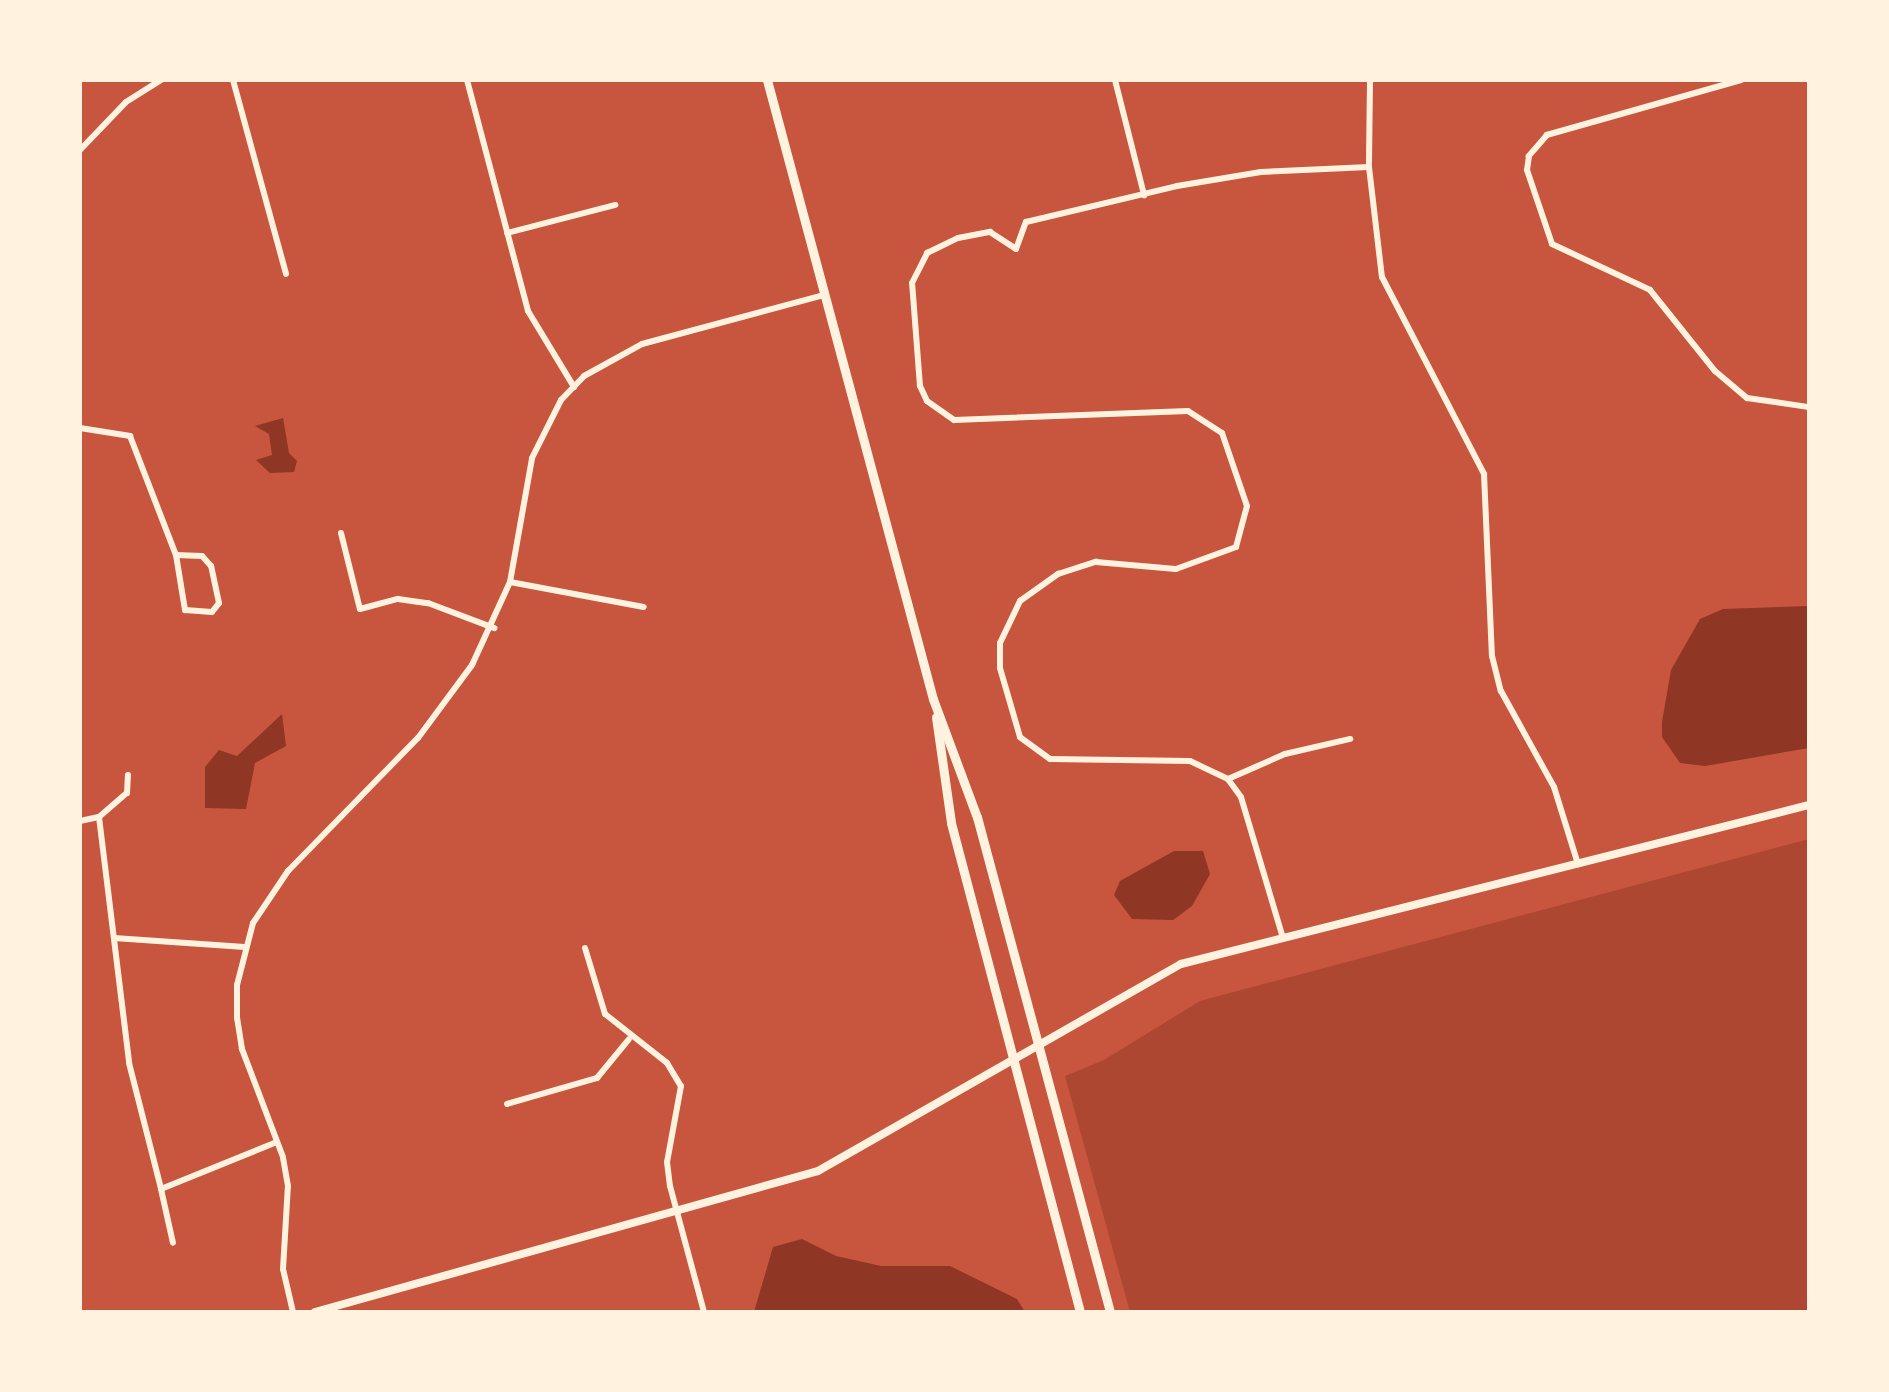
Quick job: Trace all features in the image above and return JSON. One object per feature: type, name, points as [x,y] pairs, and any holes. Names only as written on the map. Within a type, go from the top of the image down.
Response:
[{"type":"main road","points":[[766,80],[933,700],[977,817],[1110,1312]]},
{"type":"main road","points":[[933,700],[951,823],[1080,1312]]},
{"type":"street","points":[[80,150],[126,102],[161,80]]},
{"type":"street","points":[[232,80],[286,274]]},
{"type":"street","points":[[467,80],[540,341],[574,387]]},
{"type":"street","points":[[1116,80],[1144,195]]},
{"type":"street","points":[[1370,80],[1369,167],[1382,277],[1484,474],[1488,620],[1501,690],[1554,787],[1578,864]]},
{"type":"street","points":[[1741,80],[1546,134],[1529,156],[1527,170],[1552,244],[1650,290],[1715,371],[1747,398],[1809,408]]},
{"type":"street","points":[[1283,938],[1241,797],[1228,779],[1190,760],[1050,760],[1020,737],[1000,668],[1000,643],[1020,600],[1058,574],[1096,562],[1150,568],[1200,564],[1236,547],[1248,520],[1222,433],[1202,416],[1176,411],[954,420],[927,400],[911,300],[917,267],[942,243],[990,232],[1016,249],[1026,222],[1261,172],[1369,167]]},
{"type":"street","points":[[507,234],[614,205]]},
{"type":"street","points":[[293,1312],[283,1269],[288,1186],[278,1142],[242,1049],[237,985],[245,947],[288,870],[418,738],[494,628],[510,582],[532,458],[543,428],[574,387],[642,344],[823,295]]},
{"type":"street","points":[[80,428],[130,436],[176,555],[185,610],[212,612],[218,603],[211,566],[202,556],[176,555]]},
{"type":"street","points":[[342,533],[360,608],[398,599],[428,604],[494,628]]},
{"type":"street","points":[[510,582],[644,607]]},
{"type":"street","points":[[1228,779],[1285,754],[1350,740]]},
{"type":"street","points":[[80,821],[98,816],[128,793],[128,774]]},
{"type":"street","points":[[315,1312],[818,1170],[1040,1049],[1181,964],[1809,805]]},
{"type":"street","points":[[98,816],[129,1063],[174,1243]]},
{"type":"street","points":[[114,938],[245,947]]},
{"type":"street","points":[[585,948],[604,1014],[629,1039],[667,1063],[681,1086],[667,1162],[704,1312]]},
{"type":"street","points":[[507,1104],[597,1078],[629,1039]]},
{"type":"street","points":[[160,1189],[278,1142]]},
{"type":"shaded area","points":[[283,418],[289,453],[297,461],[294,472],[270,473],[256,460],[272,455],[269,434],[255,426]]},
{"type":"shaded area","points":[[1809,606],[1809,748],[1705,766],[1680,763],[1662,737],[1662,722],[1671,670],[1700,619],[1723,609]]},
{"type":"shaded area","points":[[282,714],[286,746],[255,763],[246,809],[205,808],[205,767],[219,750],[237,756]]},
{"type":"shaded area","points":[[1809,839],[1809,1312],[1130,1312],[1065,1076],[1104,1060],[1200,1001]]},
{"type":"shaded area","points":[[1174,851],[1203,851],[1210,874],[1192,906],[1173,920],[1132,919],[1114,895],[1120,881]]},
{"type":"shaded area","points":[[802,1239],[836,1256],[881,1266],[950,1266],[1017,1299],[1025,1312],[754,1312],[773,1247]]}]
